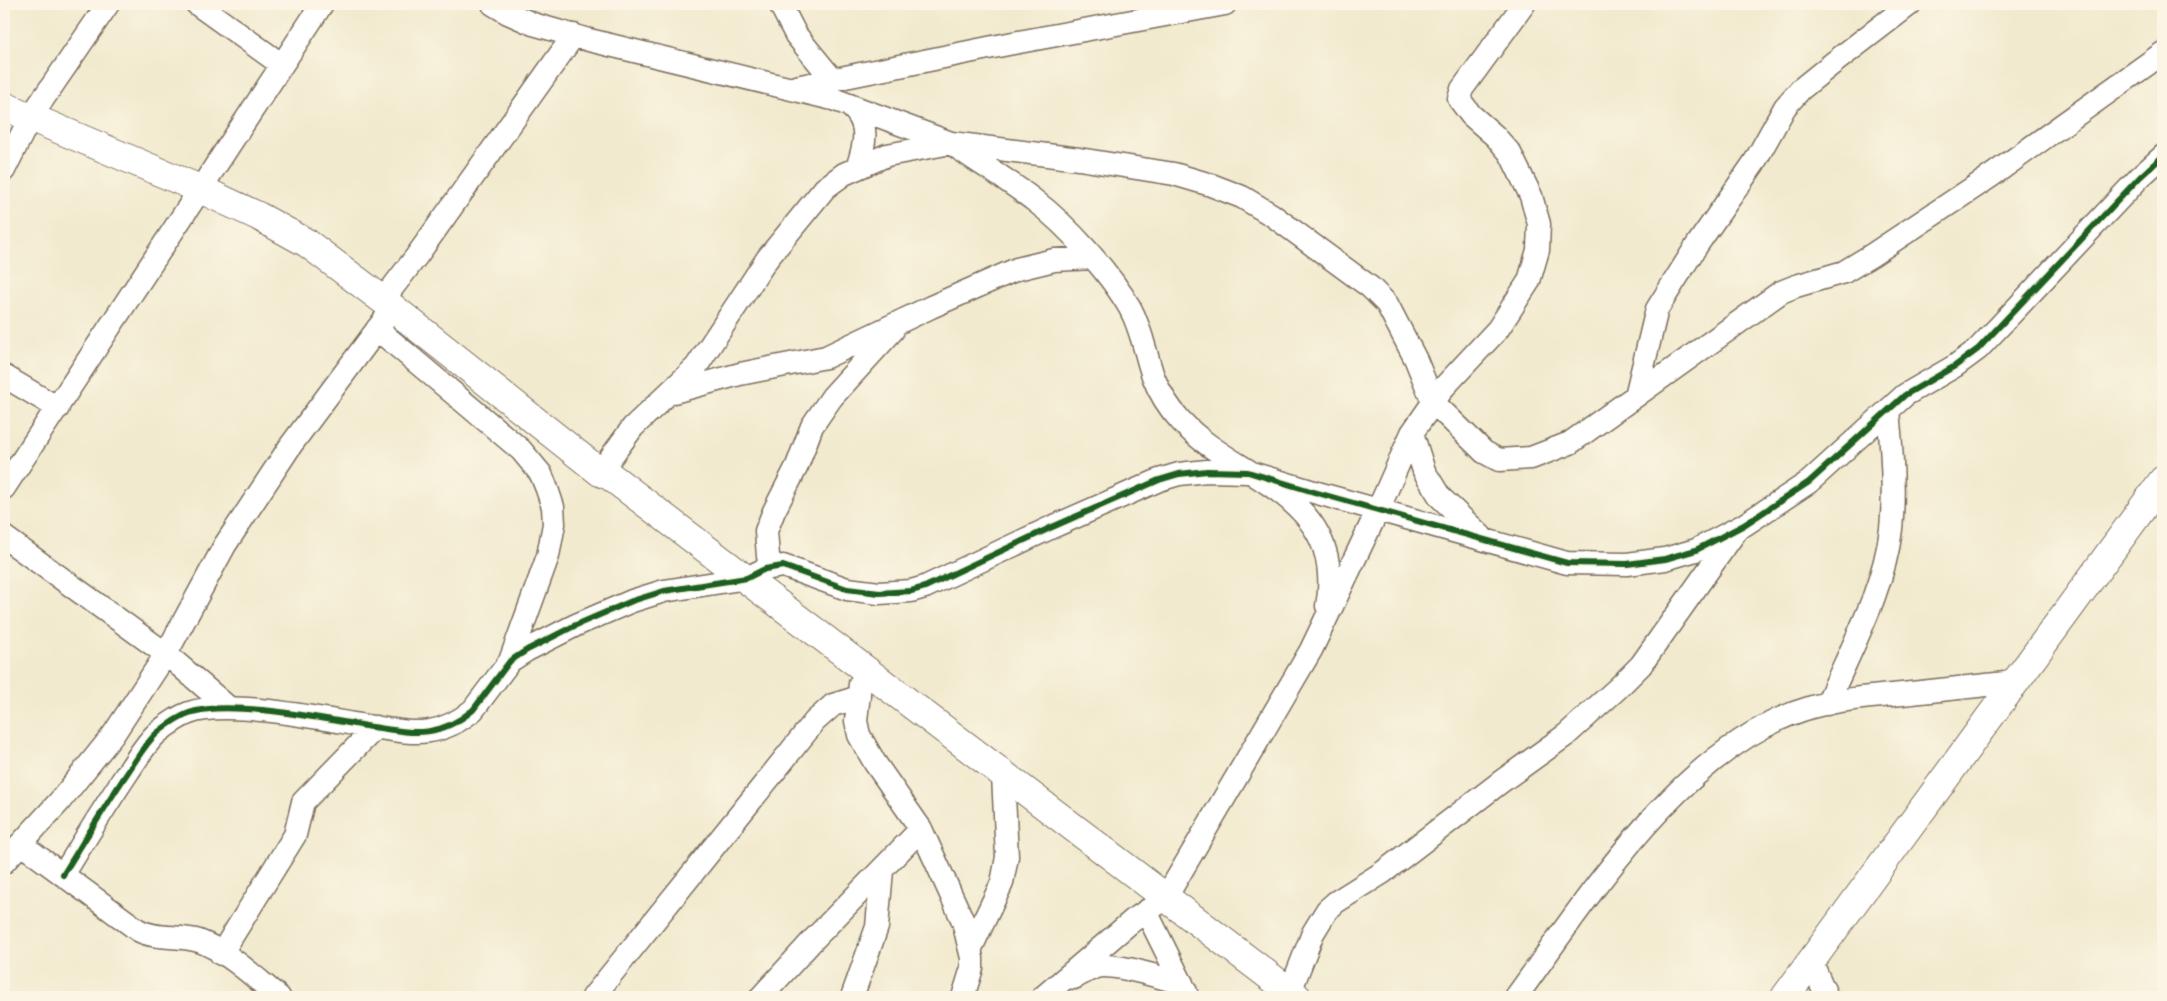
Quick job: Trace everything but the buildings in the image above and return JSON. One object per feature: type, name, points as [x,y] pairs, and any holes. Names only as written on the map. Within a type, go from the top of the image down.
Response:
[{"type":"street","points":[[4,170],[30,118],[108,4]]},
{"type":"street","points":[[197,4],[282,65]]},
{"type":"street","points":[[4,488],[322,4]]},
{"type":"street","points":[[493,4],[533,24],[832,99],[951,143],[1079,159],[1174,174],[1242,197],[1272,215],[1370,287],[1387,304],[1416,360],[1433,402],[1484,452],[1500,460],[1530,458],[1570,443],[1781,292],[1844,272],[1872,255],[1990,176],[2163,53]]},
{"type":"street","points":[[780,4],[786,20],[796,35],[833,80]]},
{"type":"street","points":[[790,88],[1008,44],[1225,4]]},
{"type":"street","points":[[1045,995],[1104,944],[1156,905],[1322,628],[1412,433],[1444,387],[1498,328],[1529,281],[1538,250],[1539,224],[1531,196],[1510,153],[1496,136],[1471,115],[1459,99],[1462,89],[1524,4]]},
{"type":"street","points":[[1636,396],[1657,309],[1697,244],[1754,164],[1785,108],[1819,74],[1910,4]]},
{"type":"street","points":[[4,862],[59,802],[114,735],[166,654],[225,545],[291,445],[377,330],[388,304],[416,257],[574,35]]},
{"type":"street","points":[[4,106],[200,189],[258,216],[307,243],[388,304],[600,472],[610,476],[747,578],[1003,775],[1049,808],[1156,905],[1292,995],[1312,933],[1327,910],[1336,902],[1382,873],[1502,781],[1566,735],[1618,688],[1641,664],[1738,529]]},
{"type":"street","points":[[850,106],[860,116],[865,132],[865,143],[857,168]]},
{"type":"street","points":[[600,472],[633,427],[696,367],[767,259],[825,188],[844,174],[887,155],[951,143],[1036,201],[1066,228],[1093,258],[1129,307],[1137,322],[1153,376],[1165,400],[1181,421],[1199,439],[1289,500],[1314,525],[1322,541],[1330,580],[1329,600],[1322,628]]},
{"type":"street","points":[[510,661],[527,650],[576,625],[632,601],[664,591],[747,578],[773,567],[783,566],[847,589],[862,592],[911,591],[925,587],[1159,480],[1193,472],[1248,472],[1487,541],[1584,565],[1627,564],[1664,559],[1696,550],[1738,529],[1809,482],[1905,395],[1955,366],[1978,349],[2140,176],[2163,156]]},
{"type":"street","points":[[670,393],[740,374],[826,357],[902,320],[1017,269],[1054,260],[1093,258]]},
{"type":"street","points":[[773,567],[768,556],[766,531],[797,466],[812,426],[832,398],[902,320]]},
{"type":"street","points":[[63,875],[112,796],[148,743],[171,723],[189,713],[206,709],[229,708],[291,714],[408,733],[441,729],[473,710],[510,661],[548,556],[554,524],[553,507],[541,474],[521,450],[377,330]]},
{"type":"street","points":[[4,376],[58,408]]},
{"type":"street","points":[[1827,704],[1870,604],[1885,557],[1891,529],[1892,455],[1888,410]]},
{"type":"street","points":[[1412,433],[1424,471],[1440,497],[1455,514],[1487,541]]},
{"type":"street","points":[[1785,997],[2163,480]]},
{"type":"street","points":[[4,537],[166,654],[229,708]]},
{"type":"street","points":[[860,665],[856,721],[859,735],[875,763],[921,829],[963,922],[970,948],[972,968],[963,997]]},
{"type":"street","points":[[1516,997],[1628,846],[1680,792],[1723,752],[1755,731],[1770,722],[1812,707],[1827,704],[1854,699],[2015,682]]},
{"type":"street","points":[[593,997],[815,721],[832,705],[859,696]]},
{"type":"street","points":[[221,954],[295,835],[303,802],[376,727]]},
{"type":"street","points":[[970,948],[1002,883],[1007,857],[1003,775]]},
{"type":"street","points":[[761,997],[921,829]]},
{"type":"street","points":[[21,844],[145,934],[183,937],[210,946],[279,997]]},
{"type":"street","points":[[852,997],[877,927],[882,870]]},
{"type":"street","points":[[1156,905],[1186,990]]},
{"type":"street","points":[[1811,961],[1827,997]]},
{"type":"street","points":[[1045,995],[1086,971],[1102,966],[1119,968],[1186,990]]},
{"type":"cycle path","points":[[63,875],[141,752],[157,733],[189,713],[206,709],[250,709],[409,732],[434,730],[460,720],[473,710],[510,661],[527,650],[576,625],[632,601],[664,591],[747,578],[765,569],[783,566],[847,589],[879,593],[911,591],[925,587],[1050,528],[1159,480],[1179,474],[1207,471],[1248,472],[1567,563],[1627,564],[1665,559],[1696,550],[1744,525],[1809,482],[1905,395],[1955,366],[1978,349],[2140,177],[2163,156]]}]
